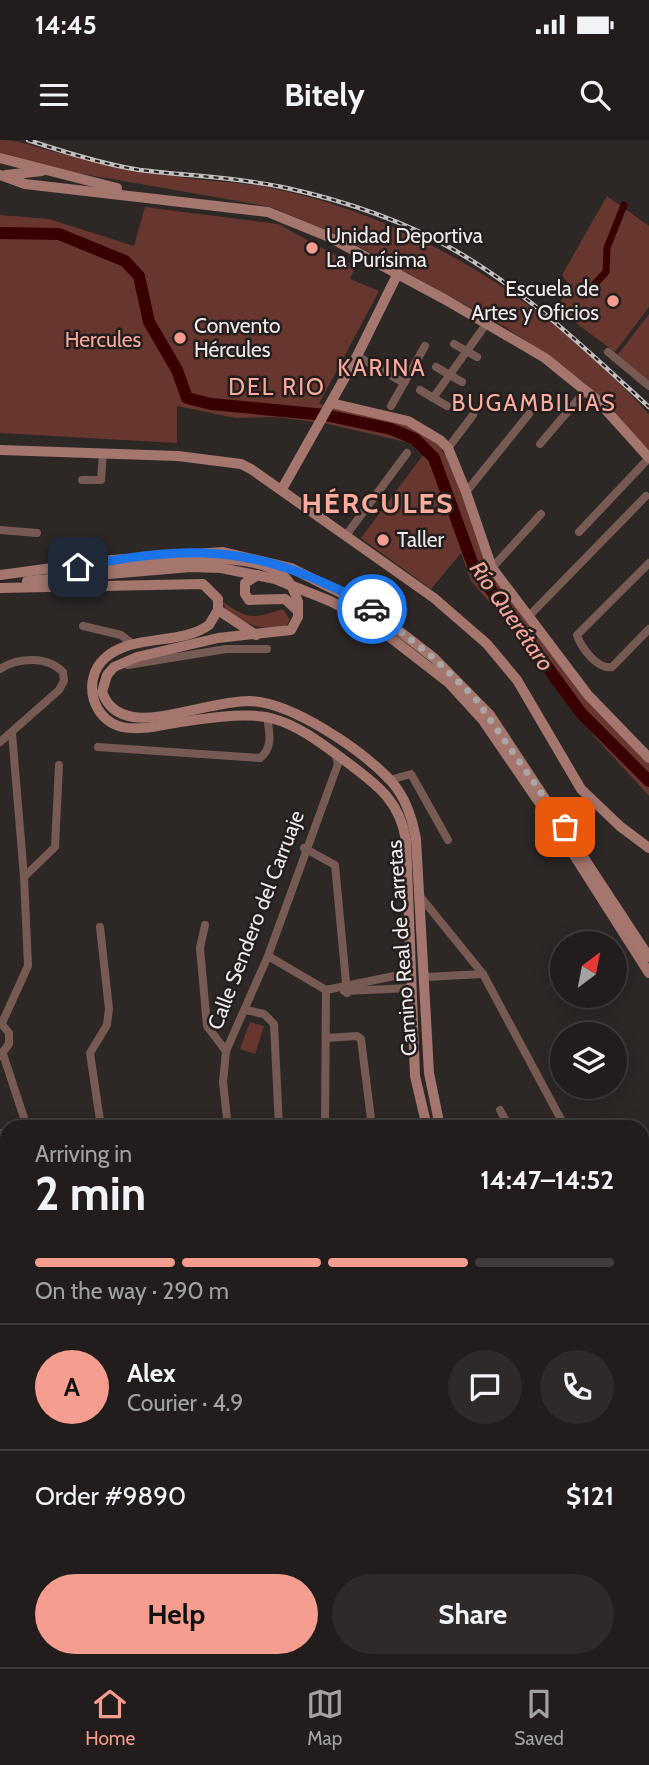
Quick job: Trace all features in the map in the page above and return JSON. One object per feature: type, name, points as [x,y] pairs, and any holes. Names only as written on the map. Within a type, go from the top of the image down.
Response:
[{"type":"street","points":[[0,158],[158,198]]},
{"type":"street","points":[[0,176],[49,170]]},
{"type":"street","points":[[63,187],[67,183],[66,175]]},
{"type":"street","points":[[0,176],[26,184],[268,212],[327,236],[398,273],[545,358],[586,390],[649,458],[579,532]]},
{"type":"street","points":[[282,489],[357,356],[398,273]]},
{"type":"street","points":[[433,398],[486,323]]},
{"type":"street","points":[[454,344],[477,357]]},
{"type":"street","points":[[391,405],[425,346]]},
{"type":"street","points":[[608,352],[649,386]]},
{"type":"street","points":[[357,356],[404,383]]},
{"type":"street","points":[[436,367],[462,382]]},
{"type":"street","points":[[420,390],[447,406]]},
{"type":"street","points":[[540,444],[586,390]]},
{"type":"street","points":[[330,405],[408,421],[425,429],[448,448],[492,568],[588,695],[649,758]]},
{"type":"street","points":[[466,492],[529,414]]},
{"type":"street","points":[[448,448],[473,415]]},
{"type":"street","points":[[0,450],[178,456],[242,464],[347,534],[434,598],[486,644],[516,680],[581,789],[621,827],[649,848]]},
{"type":"street","points":[[82,480],[101,480],[103,453]]},
{"type":"street","points":[[347,534],[407,453]]},
{"type":"street","points":[[529,616],[646,496]]},
{"type":"street","points":[[492,568],[541,514]]},
{"type":"street","points":[[0,530],[37,533]]},
{"type":"street","points":[[78,567],[112,560],[223,552],[291,568],[367,606],[434,658],[490,715],[649,957]]},
{"type":"street","points":[[0,575],[206,559],[257,564],[281,573],[289,581],[298,607],[291,630],[218,638],[137,657],[114,667]]},
{"type":"street","points":[[649,563],[578,635],[599,665],[606,668],[612,667],[649,629]]},
{"type":"street","points":[[0,586],[191,567],[260,575],[330,601],[373,624],[431,668],[467,701],[502,746],[649,973]]},
{"type":"street","points":[[260,575],[245,583],[249,600],[285,599],[298,607]]},
{"type":"street","points":[[0,586],[196,583],[209,588],[218,599],[218,610],[213,622],[220,622],[224,629],[218,638]]},
{"type":"street","points":[[218,610],[256,635]]},
{"type":"street","name":"Camino Real de Carretas","points":[[213,622],[204,629],[115,651],[96,669],[92,696],[98,709],[119,727],[141,728],[232,714],[267,716],[289,722],[320,741],[349,748],[390,780],[413,823],[425,977],[429,1073],[439,1120]]},
{"type":"street","points":[[83,626],[121,635],[134,645]]},
{"type":"street","points":[[114,667],[226,649],[267,649]]},
{"type":"street","points":[[0,669],[26,661],[43,660],[56,664],[63,672],[59,690],[0,742]]},
{"type":"street","name":"Camino Real de Carretas","points":[[114,667],[107,675],[102,692],[113,710],[134,718],[250,701],[294,710],[396,805],[404,825],[415,1076],[425,1120]]},
{"type":"street","points":[[98,747],[260,758],[270,743],[267,716]]},
{"type":"street","points":[[12,733],[24,877],[28,966],[1,1022],[9,1032],[9,1044],[2,1055],[25,1120]]},
{"type":"street","points":[[334,746],[340,751],[349,748]]},
{"type":"street","name":"Calle Sendero del Carruaje","points":[[227,1120],[223,1082],[226,1051],[268,956],[304,848],[338,764],[334,746]]},
{"type":"street","points":[[24,877],[55,847],[59,765]]},
{"type":"street","points":[[390,780],[411,774],[448,840]]},
{"type":"street","points":[[304,848],[335,865],[344,989]]},
{"type":"street","points":[[419,895],[483,974],[561,1120]]},
{"type":"street","points":[[205,925],[200,948],[207,1026],[226,1051]]},
{"type":"street","points":[[100,927],[109,1009],[107,1025],[90,1053],[100,1120]]},
{"type":"street","points":[[268,956],[326,990],[410,988]]},
{"type":"street","points":[[344,989],[409,973]]},
{"type":"street","points":[[425,977],[483,974]]},
{"type":"street","points":[[325,1120],[326,990]]},
{"type":"street","points":[[246,1010],[264,1014],[274,1024],[279,1120]]},
{"type":"street","points":[[326,1038],[357,1037],[361,1040],[371,1120]]},
{"type":"street","points":[[500,1110],[505,1120]]},
{"type":"green space","points":[[0,140],[20,142],[78,158],[161,174],[266,187],[320,200],[374,219],[425,242],[523,301],[568,336],[610,374],[649,414],[649,452],[584,382],[507,328],[340,236],[271,207],[38,166],[0,153]]},
{"type":"green space","points":[[607,196],[649,226],[649,307],[615,352],[557,309],[569,285],[562,275]]},
{"type":"green space","name":"Hercules","points":[[145,207],[278,224],[346,261],[355,267],[350,279],[379,291],[319,404],[413,426],[436,442],[455,476],[494,577],[649,763],[649,796],[595,737],[511,627],[471,581],[461,553],[431,589],[361,538],[423,455],[410,443],[324,423],[275,417],[236,418],[177,406],[177,443],[0,433],[0,215],[49,219],[134,246]]},
{"type":"green space","points":[[649,314],[649,383],[616,357]]},
{"type":"green space","points":[[223,602],[252,616],[283,609],[290,620],[286,626],[277,628],[254,626],[226,611]]},
{"type":"green space","points":[[250,1022],[264,1026],[255,1054],[240,1049]]},
{"type":"waterway","points":[[589,290],[606,272],[607,248],[624,205]]},
{"type":"waterway","name":"Río Querétaro","points":[[0,233],[59,234],[125,261],[139,276],[149,322],[177,370],[187,398],[211,404],[325,415],[391,429],[415,439],[434,458],[473,565],[581,713],[649,781]]},
{"type":"railway","points":[[28,140],[126,167],[247,181],[305,192],[372,212],[415,230],[456,251],[508,285],[557,324],[649,407]]},
{"type":"way so far","points":[[372,609],[461,682],[490,715],[565,827]]},
{"type":"place","name":"Unidad Deportiva La Purísima","points":[[312,248]]},
{"type":"place","name":"Escuela de Artes y Oficios","points":[[613,301]]},
{"type":"place","name":"Convento Hércules","points":[[180,338]]},
{"type":"place","name":"Taller","points":[[383,540]]},
{"type":"district","name":"KARINA","points":[[382,368]]},
{"type":"district","name":"DEL RIO","points":[[277,387]]},
{"type":"district","name":"BUGAMBILIAS","points":[[534,403]]},
{"type":"district","name":"HÉRCULES","points":[[378,503]]},
{"type":"route","points":[[78,567],[112,560],[192,552],[223,552],[291,568],[339,589],[372,609]]}]
